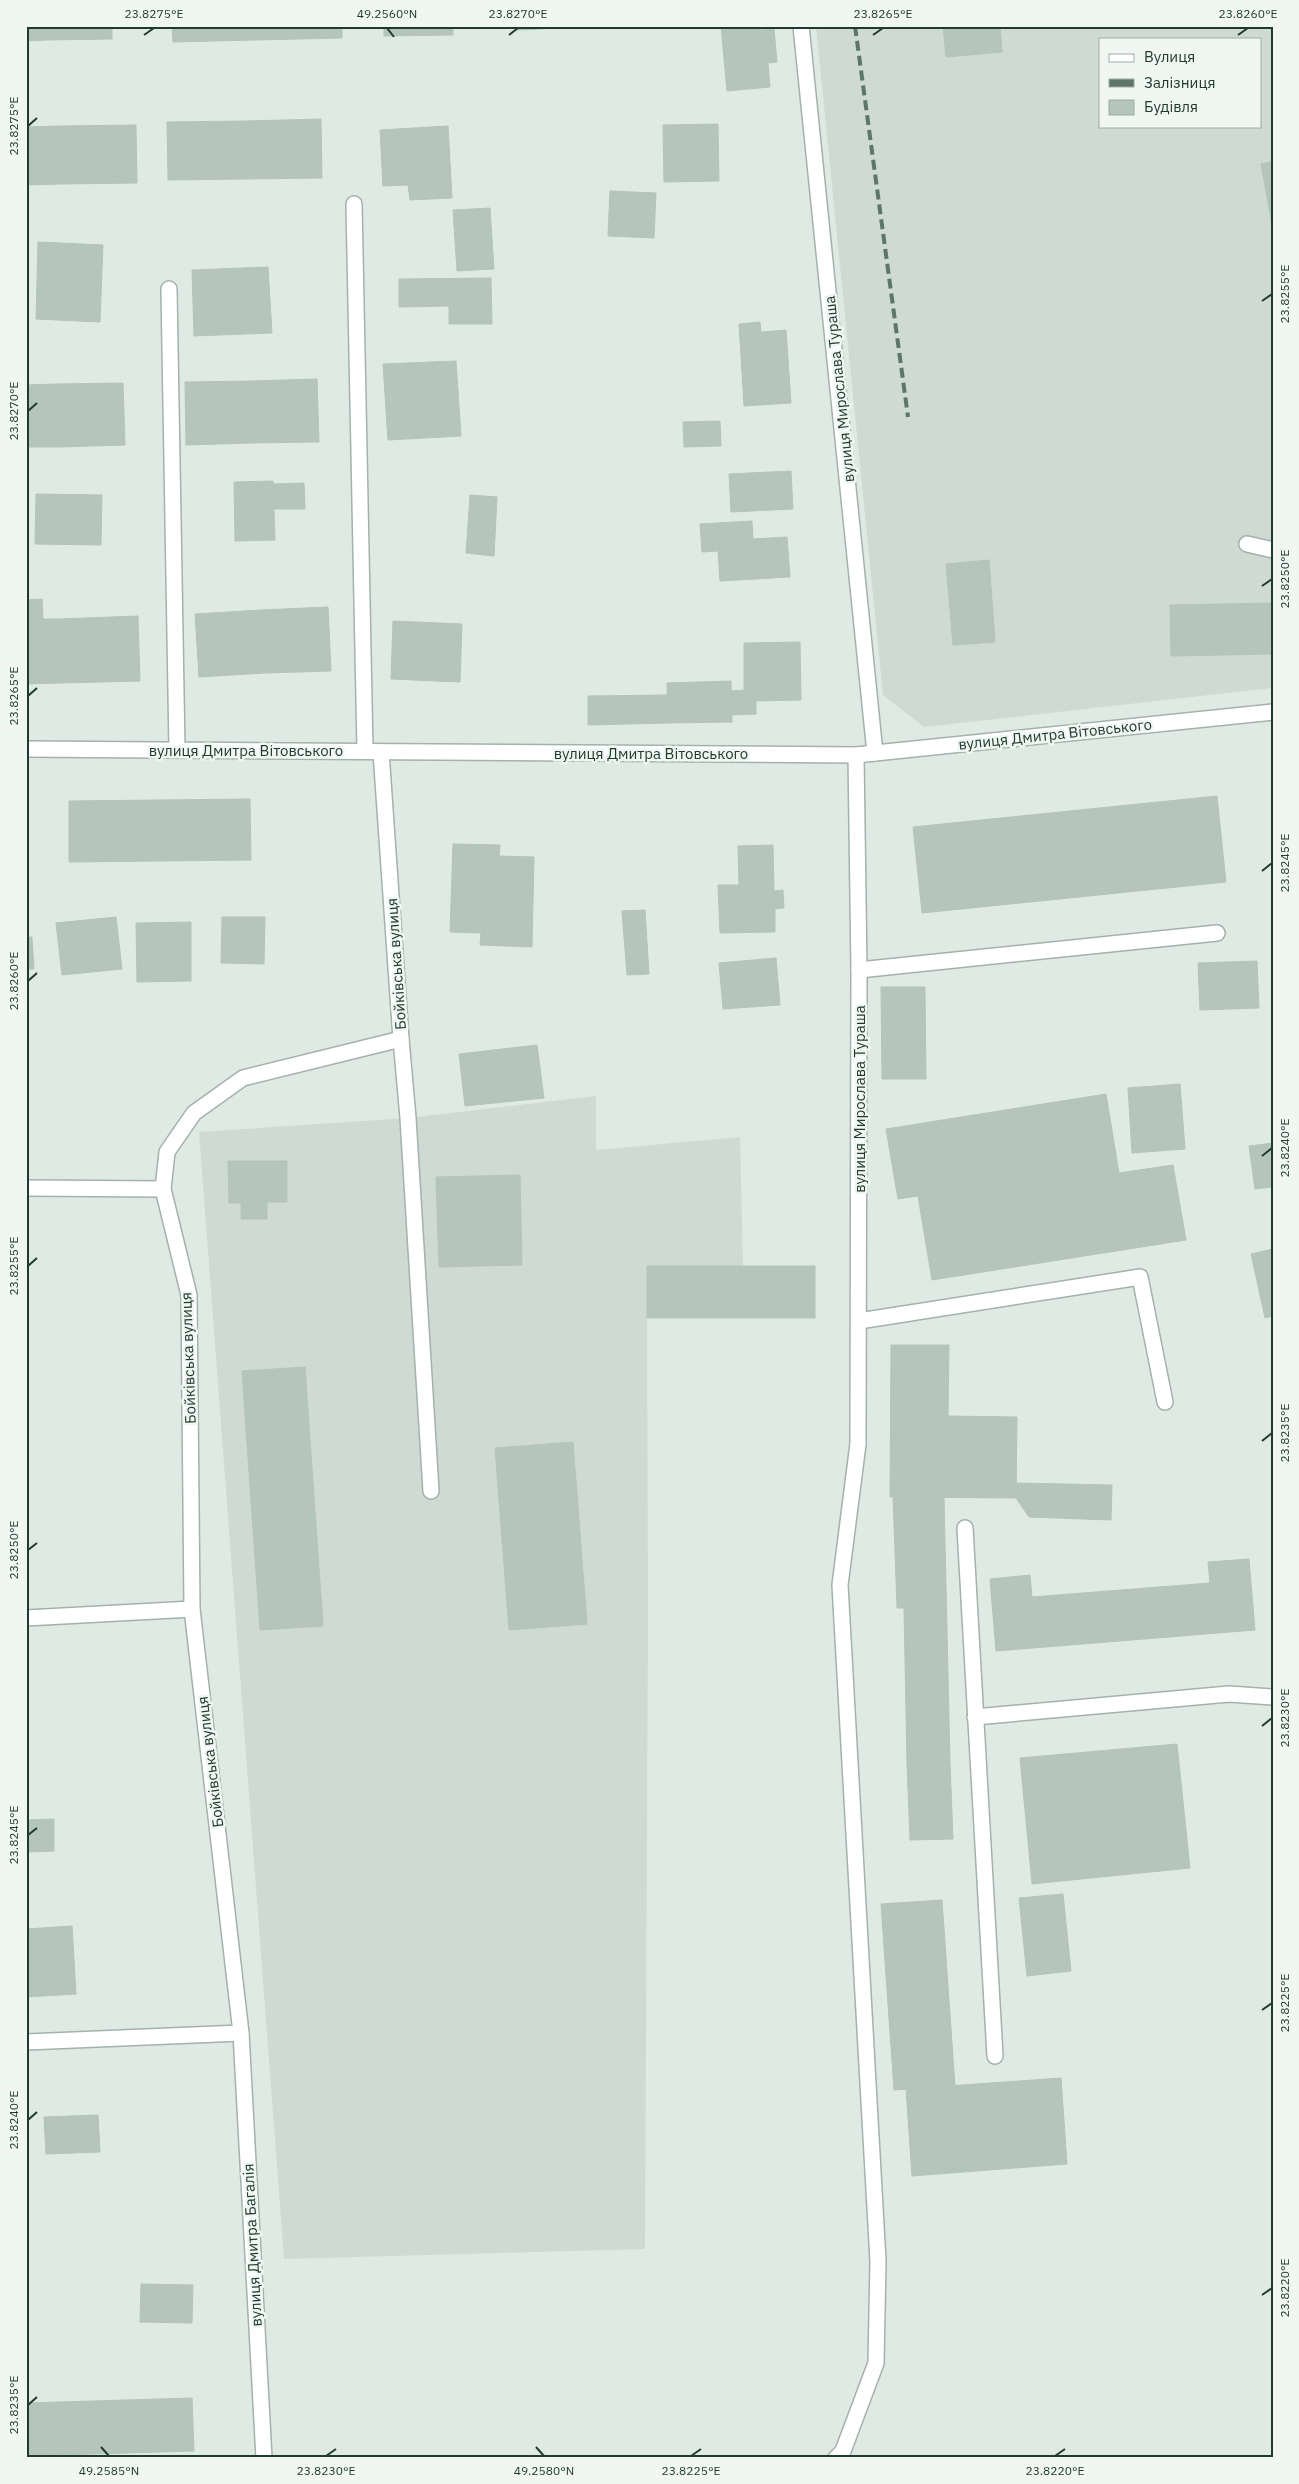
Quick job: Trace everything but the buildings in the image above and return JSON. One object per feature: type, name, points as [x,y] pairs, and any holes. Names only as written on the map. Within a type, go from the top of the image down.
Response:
[{"type":"street","name":"вулиця Мирослава Тураша","points":[[801,26],[875,753]]},
{"type":"street","points":[[354,204],[365,750]]},
{"type":"street","points":[[169,289],[177,750]]},
{"type":"street","points":[[1247,544],[1273,550]]},
{"type":"street","name":"вулиця Дмитра Вітовського","points":[[26,749],[856,755],[1273,712]]},
{"type":"street","name":"Бойківська вулиця","points":[[240,2033],[192,1609],[189,1295],[163,1189],[167,1152],[194,1113],[243,1078],[401,1039],[381,752]]},
{"type":"street","name":"вулиця Мирослава Тураша","points":[[836,2458],[843,2450],[876,2363],[878,2280],[840,1584],[858,1444],[859,970],[856,755]]},
{"type":"street","points":[[859,970],[1217,933]]},
{"type":"street","points":[[401,1039],[408,1118],[431,1491]]},
{"type":"street","points":[[26,1188],[163,1189]]},
{"type":"street","points":[[859,1321],[1140,1278],[1165,1402]]},
{"type":"street","points":[[965,1528],[995,2056]]},
{"type":"street","points":[[26,1618],[192,1609]]},
{"type":"street","points":[[975,1717],[1229,1694],[1273,1697]]},
{"type":"street","points":[[26,2042],[240,2033]]},
{"type":"street","name":"вулиця Дмитра Багалія","points":[[240,2033],[264,2458]]},
{"type":"shaded area","points":[[816,26],[1273,26],[1273,688],[924,727],[883,695]]},
{"type":"shaded area","points":[[596,1096],[596,1150],[740,1137],[743,1266],[647,1266],[648,1620],[645,2249],[284,2259],[199,1132],[408,1118]]},
{"type":"railway","points":[[855,26],[908,417]]}]
